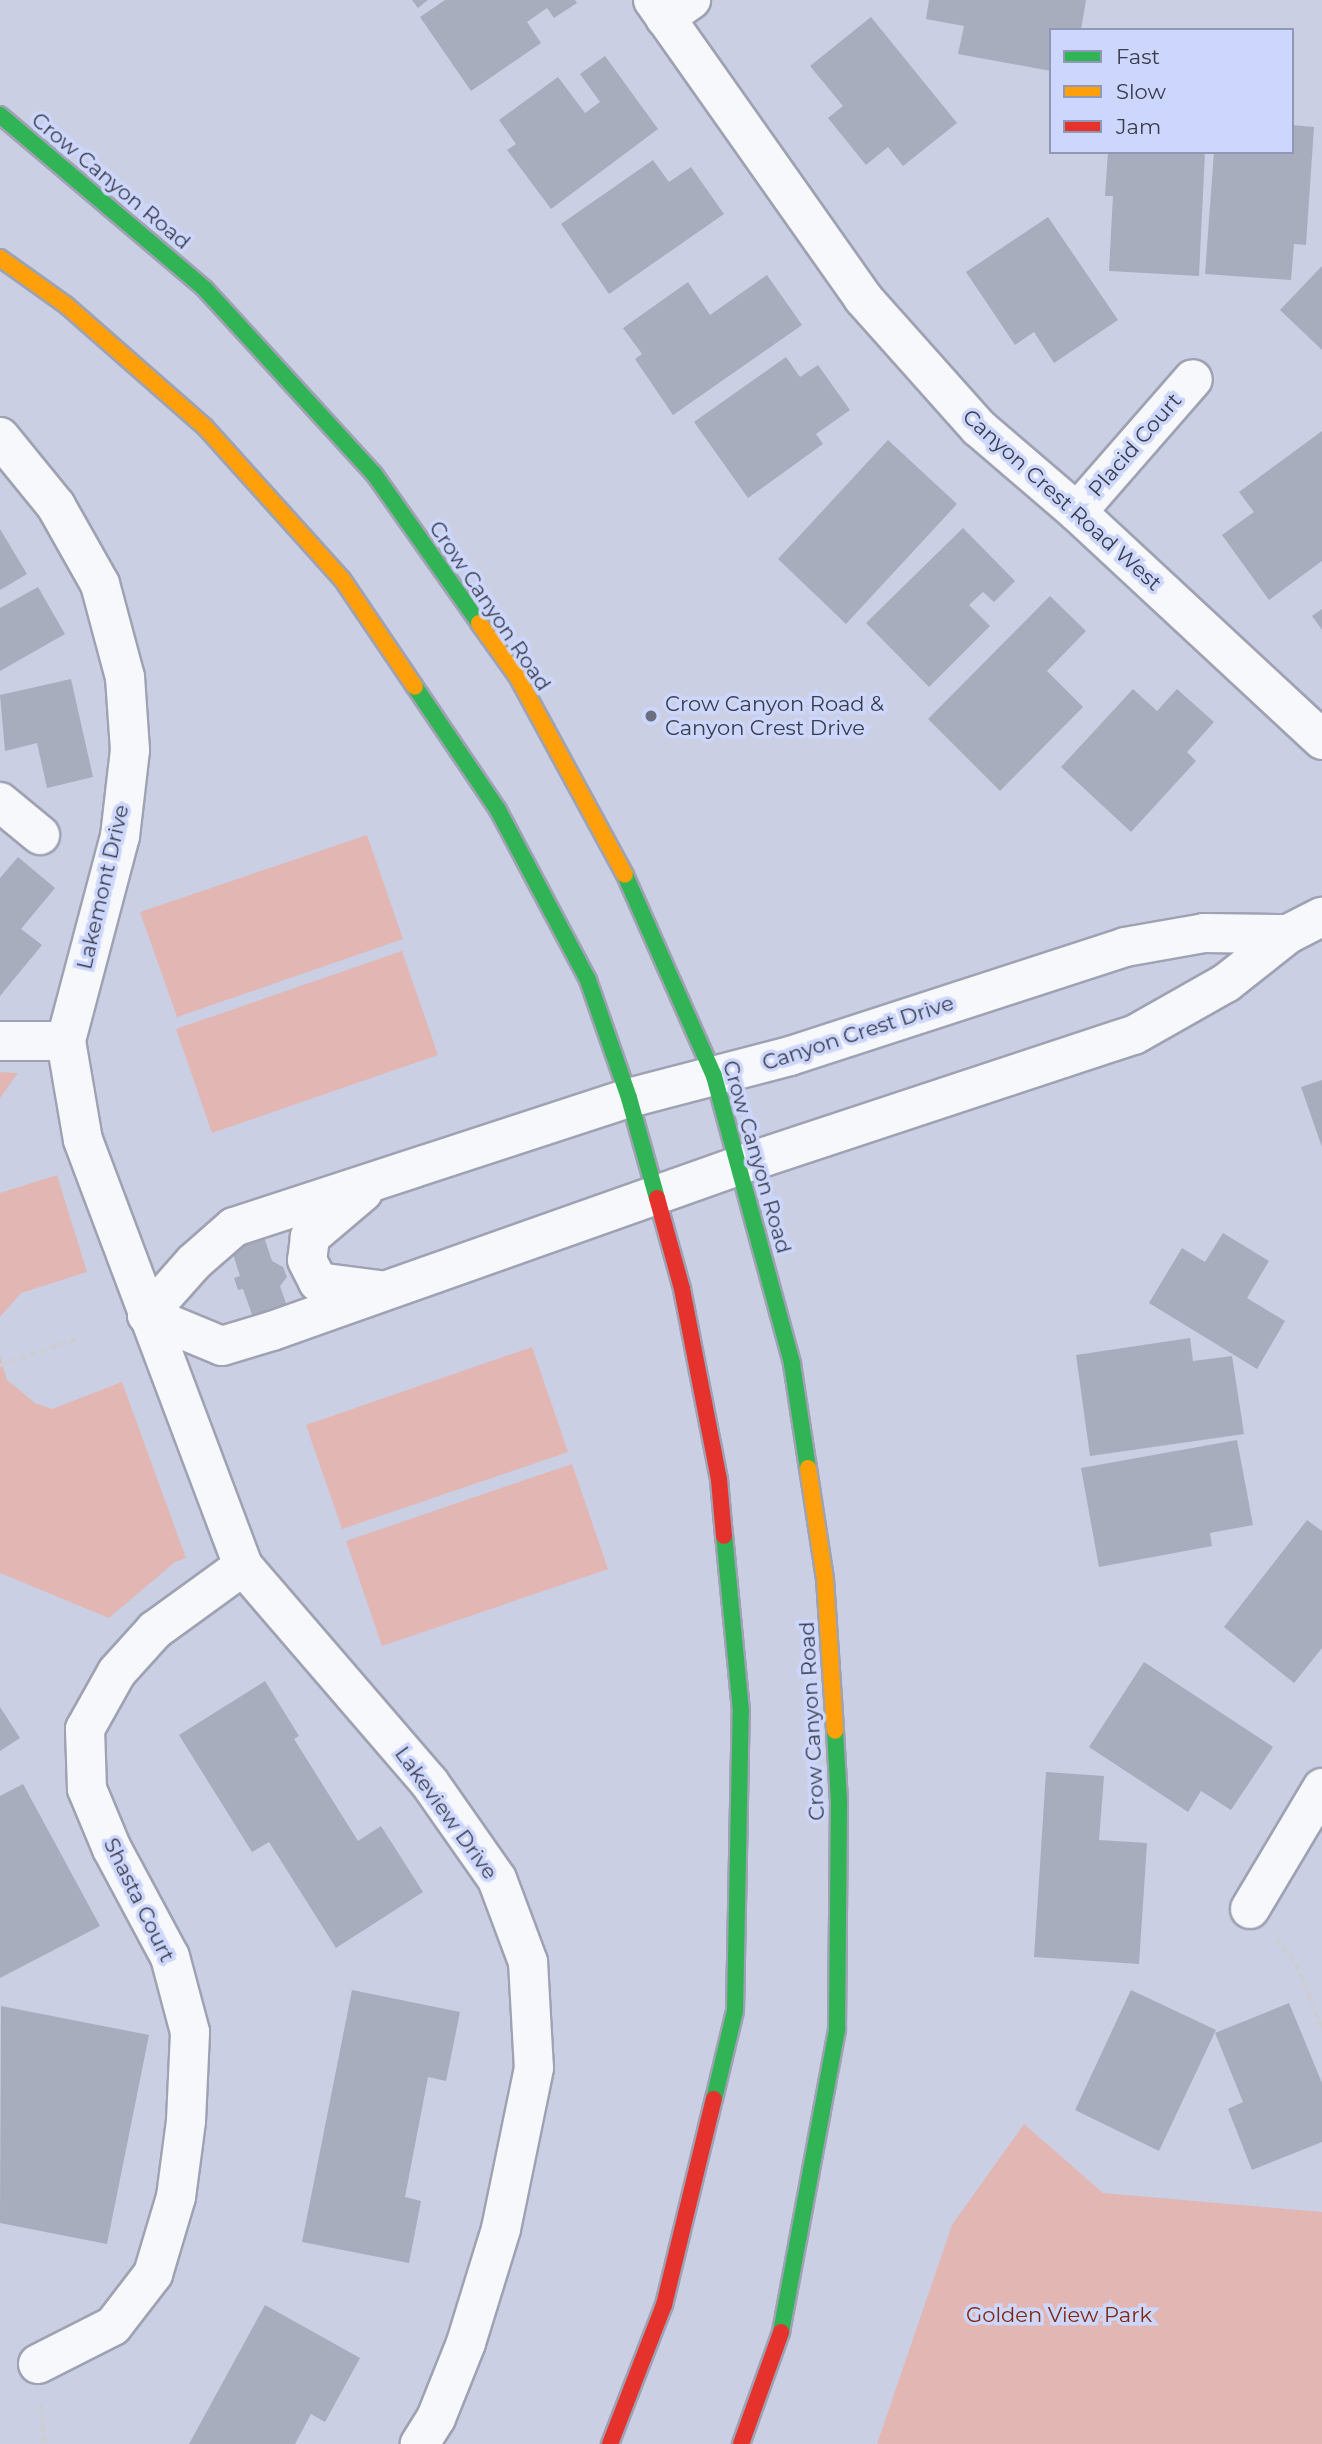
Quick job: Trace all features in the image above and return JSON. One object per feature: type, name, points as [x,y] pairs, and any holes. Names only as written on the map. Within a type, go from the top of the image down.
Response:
[{"type":"main road","name":"Crow Canyon Road","points":[[0,115],[205,289],[373,474],[517,676],[640,903],[714,1076],[792,1364],[825,1579],[839,1802],[837,2030],[786,2319],[741,2444]]},
{"type":"main road","points":[[0,258],[66,305],[205,427],[342,579],[498,810],[588,980],[629,1098],[682,1289],[720,1493],[741,1711],[735,2011],[664,2305],[610,2444]]},
{"type":"street","name":"Canyon Crest Road West","points":[[670,6],[863,298],[979,428],[1077,512],[1322,740]]},
{"type":"street","name":"Placid Court","points":[[1077,512],[1193,379]]},
{"type":"street","name":"Lakemont Drive","points":[[0,437],[56,506],[100,584],[125,677],[130,750],[120,836],[66,1041],[83,1140],[147,1315]]},
{"type":"street","points":[[0,802],[40,835]]},
{"type":"street","name":"Canyon Crest Drive","points":[[1288,934],[1204,933],[1125,947],[790,1056],[629,1098],[234,1227],[194,1262],[147,1315],[222,1346],[272,1331],[655,1198],[740,1165],[1134,1034],[1226,983],[1288,934],[1322,917]]},
{"type":"street","points":[[0,1041],[66,1041]]},
{"type":"street","points":[[378,1180],[310,1237],[307,1260],[318,1282],[388,1291]]},
{"type":"street","name":"Lakeview Drive","points":[[147,1315],[243,1566],[429,1782],[497,1879],[528,1962],[534,2068],[502,2229],[466,2343],[420,2444]]},
{"type":"street","name":"Shasta Court","points":[[38,2364],[113,2326],[153,2274],[176,2197],[186,2121],[190,2032],[170,1957],[112,1849],[87,1789],[85,1729],[117,1672],[155,1630],[243,1566]]},
{"type":"street","points":[[1251,1909],[1322,1788]]},
{"type":"path","points":[[0,1365],[81,1337]]},
{"type":"path","points":[[1251,1909],[1296,1964],[1322,2027]]},
{"type":"green space","points":[[367,835],[403,939],[177,1017],[140,912]]},
{"type":"green space","points":[[402,951],[438,1055],[212,1133],[176,1029]]},
{"type":"green space","points":[[0,1072],[18,1073],[0,1098]]},
{"type":"green space","points":[[57,1175],[87,1272],[21,1293],[0,1317],[0,1193]]},
{"type":"green space","points":[[532,1347],[568,1452],[342,1529],[306,1425]]},
{"type":"green space","points":[[0,1357],[7,1380],[35,1403],[52,1409],[122,1382],[186,1558],[175,1562],[109,1618],[0,1573]]},
{"type":"green space","points":[[572,1464],[608,1569],[382,1646],[346,1541]]},
{"type":"green space","name":"Golden View Park","points":[[1024,2124],[1103,2193],[1322,2212],[1322,2444],[877,2444],[952,2225]]},
{"type":"building","points":[[412,0],[428,0],[418,8]]},
{"type":"building","points":[[445,0],[575,0],[577,3],[554,18],[547,8],[527,22],[541,43],[471,91],[420,17]]},
{"type":"building","points":[[929,0],[1086,0],[1081,28],[1049,28],[1049,71],[958,54],[964,26],[926,19]]},
{"type":"building","points":[[871,17],[957,123],[903,166],[888,147],[866,165],[828,118],[843,106],[810,66]]},
{"type":"building","points":[[605,56],[658,129],[551,209],[507,150],[516,144],[499,120],[558,77],[585,113],[600,102],[580,74]]},
{"type":"building","points":[[1294,125],[1314,127],[1306,245],[1294,244],[1291,280],[1205,274],[1214,154],[1294,154]]},
{"type":"building","points":[[1108,154],[1205,154],[1199,276],[1109,271],[1113,196],[1105,196]]},
{"type":"building","points":[[653,160],[669,182],[691,167],[724,214],[609,294],[561,224]]},
{"type":"building","points":[[1048,217],[1118,320],[1054,363],[1034,332],[1015,345],[966,272]]},
{"type":"building","points":[[1322,266],[1322,350],[1280,310]]},
{"type":"building","points":[[767,275],[802,325],[673,415],[635,359],[642,354],[623,328],[688,282],[710,315]]},
{"type":"building","points":[[786,357],[800,377],[818,365],[850,410],[816,434],[823,444],[748,498],[694,422]]},
{"type":"building","points":[[1322,431],[1322,561],[1269,600],[1222,535],[1254,512],[1239,492]]},
{"type":"building","points":[[888,440],[957,504],[846,624],[778,559]]},
{"type":"building","points":[[963,528],[1015,581],[994,602],[983,592],[969,605],[990,626],[929,687],[866,623]]},
{"type":"building","points":[[0,529],[27,574],[0,590]]},
{"type":"building","points":[[38,587],[65,634],[0,671],[0,608]]},
{"type":"building","points":[[1050,596],[1086,631],[1047,671],[1083,707],[1000,791],[928,719]]},
{"type":"building","points":[[1322,609],[1322,630],[1312,616]]},
{"type":"building","points":[[71,679],[93,777],[47,788],[37,743],[5,751],[0,695]]},
{"type":"building","points":[[1133,689],[1157,711],[1177,689],[1214,722],[1187,752],[1196,761],[1131,832],[1061,767]]},
{"type":"building","points":[[18,857],[55,888],[21,929],[42,945],[0,996],[0,878]]},
{"type":"building","points":[[1322,1080],[1322,1147],[1301,1087]]},
{"type":"building","points":[[262,1231],[272,1261],[283,1267],[287,1277],[280,1286],[290,1315],[256,1326],[243,1289],[238,1290],[234,1278],[240,1276],[229,1242]]},
{"type":"building","points":[[1223,1233],[1269,1261],[1247,1298],[1285,1321],[1257,1369],[1149,1303],[1182,1248],[1205,1262]]},
{"type":"building","points":[[1190,1338],[1193,1361],[1232,1356],[1244,1434],[1090,1456],[1076,1355]]},
{"type":"building","points":[[1237,1440],[1253,1525],[1210,1533],[1212,1546],[1099,1567],[1081,1468]]},
{"type":"building","points":[[1307,1520],[1322,1531],[1322,1648],[1294,1683],[1224,1627]]},
{"type":"building","points":[[1144,1662],[1273,1747],[1231,1810],[1201,1791],[1188,1812],[1089,1747]]},
{"type":"building","points":[[265,1681],[299,1736],[294,1739],[358,1841],[381,1826],[423,1892],[336,1948],[269,1842],[252,1852],[179,1735]]},
{"type":"building","points":[[0,1707],[20,1738],[0,1751]]},
{"type":"building","points":[[1046,1772],[1104,1776],[1099,1840],[1147,1843],[1139,1964],[1034,1957]]},
{"type":"building","points":[[23,1784],[100,1926],[0,1978],[0,1796]]},
{"type":"building","points":[[352,1990],[460,2012],[446,2081],[428,2077],[405,2197],[421,2201],[409,2263],[302,2242]]},
{"type":"building","points":[[1131,1990],[1216,2030],[1159,2151],[1075,2110]]},
{"type":"building","points":[[1289,2003],[1322,2083],[1322,2142],[1252,2170],[1228,2109],[1243,2102],[1215,2033]]},
{"type":"building","points":[[1,2006],[149,2035],[107,2244],[0,2223]]},
{"type":"building","points":[[265,2305],[360,2358],[325,2422],[311,2414],[295,2444],[189,2444]]},
{"type":"traffic: fast","points":[[0,115],[205,289],[374,474],[479,623]]},
{"type":"traffic: fast","points":[[415,687],[498,810],[588,980],[629,1098],[657,1198]]},
{"type":"traffic: fast","points":[[625,875],[714,1076],[792,1364],[808,1468]]},
{"type":"traffic: fast","points":[[714,2099],[735,2011],[741,1711],[724,1536]]},
{"type":"traffic: fast","points":[[781,2332],[837,2030],[839,1802],[835,1731]]},
{"type":"traffic: slow","points":[[0,258],[66,305],[205,427],[342,579],[415,687]]},
{"type":"traffic: slow","points":[[479,623],[517,676],[625,875]]},
{"type":"traffic: slow","points":[[808,1468],[825,1579],[835,1731]]},
{"type":"traffic: jam","points":[[657,1198],[682,1289],[719,1480],[724,1536]]},
{"type":"traffic: jam","points":[[610,2444],[664,2305],[714,2099]]},
{"type":"traffic: jam","points":[[741,2444],[781,2332]]},
{"type":"place","name":"Crow Canyon Road & Canyon Crest Drive","points":[[651,716]]}]
